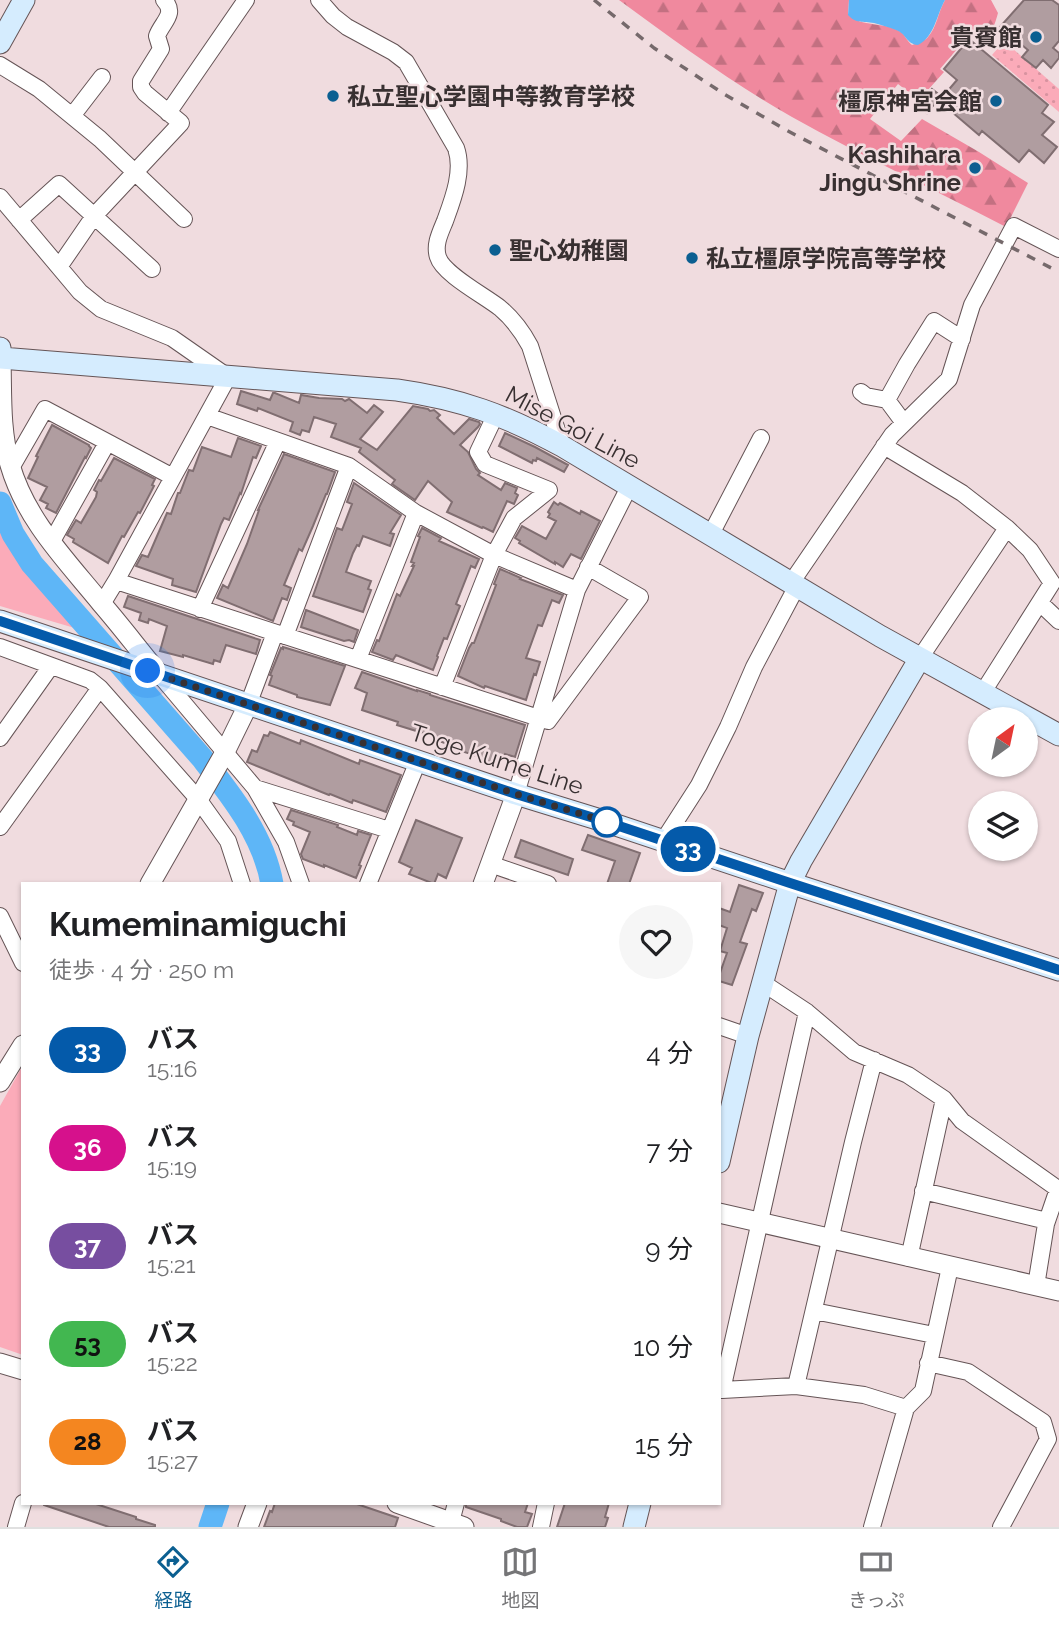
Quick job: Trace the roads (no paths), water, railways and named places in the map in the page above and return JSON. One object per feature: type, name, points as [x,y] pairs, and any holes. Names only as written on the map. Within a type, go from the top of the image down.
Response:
[{"type":"main road","points":[[0,43],[24,0]]},
{"type":"main road","name":"Mise Goi Line","points":[[0,355],[397,390],[432,395],[496,414],[524,425],[562,446],[920,658],[1059,735]]},
{"type":"main road","name":"Toge Kume Line","points":[[0,621],[516,794],[1059,970]]},
{"type":"main road","points":[[721,1152],[748,1036],[790,883],[920,658]]},
{"type":"main road","points":[[634,1527],[640,1505]]},
{"type":"street","points":[[59,267],[94,216],[181,123],[141,87],[141,82],[161,49],[157,36],[170,11],[170,6],[164,0]]},
{"type":"street","points":[[169,113],[246,0]]},
{"type":"street","points":[[318,0],[347,27],[406,62],[456,148],[459,166],[452,201],[438,238],[439,261],[446,270],[500,308],[523,332],[562,446]]},
{"type":"street","points":[[0,65],[39,89],[100,139],[184,219]]},
{"type":"street","points":[[72,116],[102,77]]},
{"type":"street","points":[[19,220],[59,184],[152,269]]},
{"type":"street","points":[[0,197],[80,292],[101,309],[172,338],[228,377],[102,604]]},
{"type":"street","points":[[663,841],[699,785],[794,584],[884,446],[949,379],[977,293],[1014,226],[1059,249]]},
{"type":"street","points":[[887,400],[934,321],[962,339]]},
{"type":"street","points":[[0,355],[3,430],[11,468],[28,507],[51,543],[102,604],[153,672],[255,788],[286,842],[300,882]]},
{"type":"street","points":[[861,393],[887,400],[904,423]]},
{"type":"street","points":[[11,468],[45,409],[173,478]]},
{"type":"street","points":[[442,687],[494,555],[514,517],[548,490],[485,464],[478,452],[496,414]]},
{"type":"street","points":[[207,416],[349,466],[416,513],[494,555],[577,590]]},
{"type":"street","points":[[711,534],[761,438]]},
{"type":"street","points":[[200,609],[278,441]]},
{"type":"street","points":[[51,543],[107,443]]},
{"type":"street","points":[[884,446],[962,493],[1007,528],[1030,550],[1052,583],[983,692]]},
{"type":"street","points":[[151,882],[248,705],[280,635],[349,466]]},
{"type":"street","points":[[484,882],[516,794],[577,590],[630,485]]},
{"type":"street","points":[[358,659],[416,513]]},
{"type":"street","points":[[920,658],[1007,528]]},
{"type":"street","points":[[116,581],[548,721],[640,597],[588,567]]},
{"type":"street","points":[[1040,603],[1059,621]]},
{"type":"street","points":[[0,647],[90,680],[100,688],[200,794],[228,841],[241,882]]},
{"type":"street","points":[[0,738],[51,666]]},
{"type":"street","points":[[0,827],[100,688]]},
{"type":"street","points":[[369,882],[418,761]]},
{"type":"street","points":[[255,788],[389,830]]},
{"type":"street","points":[[490,864],[542,882]]},
{"type":"street","points":[[0,916],[21,959]]},
{"type":"street","points":[[763,983],[807,1012],[854,1052],[908,1075],[944,1099],[962,1121],[1058,1189],[1036,1286]]},
{"type":"street","points":[[807,1012],[722,1390],[796,1386],[864,1395],[906,1408]]},
{"type":"street","points":[[721,1027],[748,1036]]},
{"type":"street","points":[[0,1082],[21,1048]]},
{"type":"street","points":[[796,1386],[874,1060]]},
{"type":"street","points":[[909,1258],[944,1099]]},
{"type":"street","points":[[923,1191],[1051,1225]]},
{"type":"street","points":[[721,1213],[1059,1291]]},
{"type":"street","points":[[872,1527],[906,1408],[923,1391],[950,1267]]},
{"type":"street","points":[[814,1311],[934,1335]]},
{"type":"street","points":[[0,1363],[21,1369]]},
{"type":"street","points":[[928,1363],[968,1372],[1043,1422],[1048,1438],[1001,1527]]},
{"type":"street","points":[[16,1527],[22,1505]]},
{"type":"street","points":[[248,1527],[256,1505]]},
{"type":"street","points":[[400,1505],[420,1520],[457,1517]]},
{"type":"street","points":[[541,1527],[546,1505]]},
{"type":"water","points":[[849,0],[945,0],[932,31],[918,45],[911,43],[899,31],[854,20],[848,15]]},
{"type":"waterway","points":[[0,503],[13,534],[32,564],[202,758],[235,801],[262,849],[272,882]]},
{"type":"waterway","points":[[210,1527],[217,1505]]},
{"type":"railway","points":[[594,0],[654,48],[724,94],[786,130],[1059,272]]},
{"type":"place","name":"貴賓館","points":[[1036,37]]},
{"type":"place","name":"私立聖心学園中等教育学校","points":[[333,96]]},
{"type":"place","name":"橿原神宮会館","points":[[996,101]]},
{"type":"place","name":"Kashihara Jingu Shrine","points":[[975,168]]},
{"type":"place","name":"聖心幼稚園","points":[[495,250]]},
{"type":"place","name":"私立橿原学院高等学校","points":[[692,258]]}]
